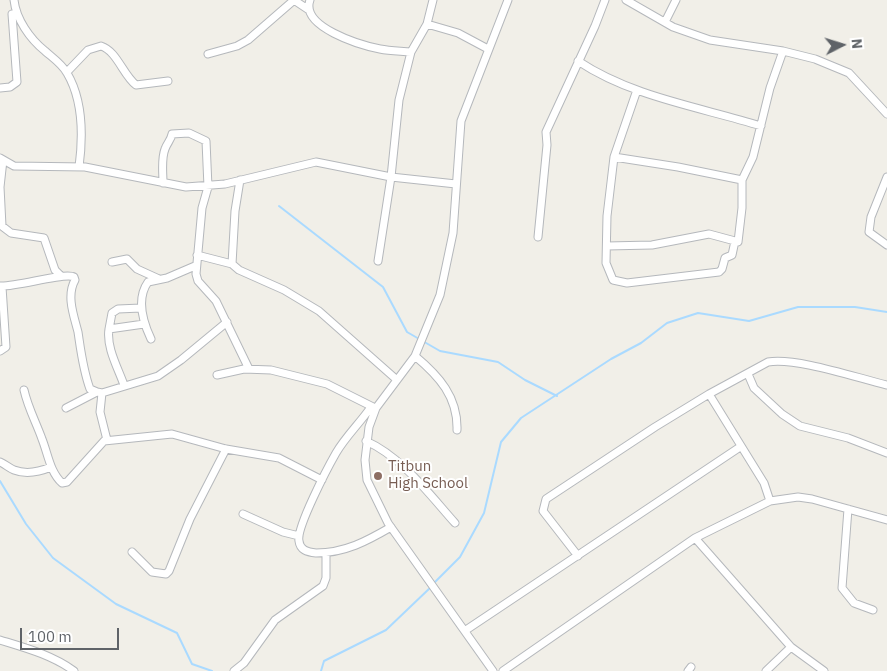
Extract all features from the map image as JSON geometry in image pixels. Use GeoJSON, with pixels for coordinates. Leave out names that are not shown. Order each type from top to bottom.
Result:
{"type":"FeatureCollection","features":[{"type":"Feature","properties":{"kind":"street"},"geometry":{"type":"LineString","coordinates":[[14,0],[15,11],[35,42],[66,72],[75,89],[78,102],[81,147],[79,167]]}},
{"type":"Feature","properties":{"kind":"street"},"geometry":{"type":"LineString","coordinates":[[208,54],[237,46],[248,40],[294,0],[309,10]]}},
{"type":"Feature","properties":{"kind":"street"},"geometry":{"type":"LineString","coordinates":[[310,0],[309,10],[311,17],[330,32],[381,50],[411,52]]}},
{"type":"Feature","properties":{"kind":"street"},"geometry":{"type":"LineString","coordinates":[[378,261],[391,177],[399,100],[411,52],[427,24],[433,0]]}},
{"type":"Feature","properties":{"kind":"street"},"geometry":{"type":"LineString","coordinates":[[391,527],[351,548],[326,553],[306,551],[301,548],[298,536],[322,480],[337,452],[373,407],[398,380],[414,356],[430,324],[449,259],[461,121],[508,0]]}},
{"type":"Feature","properties":{"kind":"street"},"geometry":{"type":"LineString","coordinates":[[538,236],[548,145],[546,132],[605,0]]}},
{"type":"Feature","properties":{"kind":"street"},"geometry":{"type":"LineString","coordinates":[[626,0],[665,22],[710,40],[783,51],[815,59],[849,72],[887,114]]}},
{"type":"Feature","properties":{"kind":"street"},"geometry":{"type":"LineString","coordinates":[[665,22],[676,0]]}},
{"type":"Feature","properties":{"kind":"street"},"geometry":{"type":"LineString","coordinates":[[0,88],[17,82],[12,14]]}},
{"type":"Feature","properties":{"kind":"street"},"geometry":{"type":"LineString","coordinates":[[427,24],[458,34],[488,49]]}},
{"type":"Feature","properties":{"kind":"street"},"geometry":{"type":"LineString","coordinates":[[66,72],[88,50],[101,46],[108,49],[127,77],[136,85],[168,81]]}},
{"type":"Feature","properties":{"kind":"street"},"geometry":{"type":"LineString","coordinates":[[607,246],[652,245],[709,234],[738,242],[742,208],[742,180],[753,157],[772,80],[783,51]]}},
{"type":"Feature","properties":{"kind":"street"},"geometry":{"type":"LineString","coordinates":[[578,61],[598,74],[637,90],[761,126]]}},
{"type":"Feature","properties":{"kind":"street"},"geometry":{"type":"LineString","coordinates":[[637,90],[614,158],[606,216],[606,263],[608,272],[614,280],[627,283],[719,272],[722,269],[725,258],[732,255],[735,241]]}},
{"type":"Feature","properties":{"kind":"street"},"geometry":{"type":"LineString","coordinates":[[164,183],[162,164],[165,148],[172,134],[189,133],[206,141],[208,187],[202,208],[195,266],[198,280],[216,301],[249,369]]}},
{"type":"Feature","properties":{"kind":"street"},"geometry":{"type":"LineString","coordinates":[[614,158],[678,167],[742,180]]}},
{"type":"Feature","properties":{"kind":"street"},"geometry":{"type":"LineString","coordinates":[[62,276],[55,270],[44,238],[11,233],[2,226],[0,187],[2,159],[14,166],[79,167],[186,187],[208,187],[316,162],[391,177],[456,184]]}},
{"type":"Feature","properties":{"kind":"street"},"geometry":{"type":"LineString","coordinates":[[887,178],[871,217],[869,232],[887,245]]}},
{"type":"Feature","properties":{"kind":"street"},"geometry":{"type":"LineString","coordinates":[[232,264],[235,211],[240,180]]}},
{"type":"Feature","properties":{"kind":"street"},"geometry":{"type":"LineString","coordinates":[[197,255],[232,264],[239,270],[284,290],[320,311],[398,380]]}},
{"type":"Feature","properties":{"kind":"street"},"geometry":{"type":"LineString","coordinates":[[112,262],[127,259],[138,269],[159,279]]}},
{"type":"Feature","properties":{"kind":"street"},"geometry":{"type":"LineString","coordinates":[[151,339],[144,324],[141,308],[145,286],[148,282],[195,266]]}},
{"type":"Feature","properties":{"kind":"street"},"geometry":{"type":"LineString","coordinates":[[0,351],[6,347],[1,286],[29,284],[71,275],[75,280],[72,289],[72,313],[78,332],[83,369],[90,389],[99,393]]}},
{"type":"Feature","properties":{"kind":"street"},"geometry":{"type":"LineString","coordinates":[[124,385],[108,336],[112,313],[118,309],[141,308]]}},
{"type":"Feature","properties":{"kind":"street"},"geometry":{"type":"LineString","coordinates":[[66,408],[99,393],[158,376],[227,322]]}},
{"type":"Feature","properties":{"kind":"street"},"geometry":{"type":"LineString","coordinates":[[109,329],[144,324]]}},
{"type":"Feature","properties":{"kind":"street"},"geometry":{"type":"LineString","coordinates":[[414,356],[436,373],[441,381],[457,415],[457,430]]}},
{"type":"Feature","properties":{"kind":"street"},"geometry":{"type":"LineString","coordinates":[[578,556],[543,511],[546,499],[708,394],[776,361],[809,366],[887,386]]}},
{"type":"Feature","properties":{"kind":"street"},"geometry":{"type":"LineString","coordinates":[[216,375],[249,369],[271,370],[327,384],[373,407]]}},
{"type":"Feature","properties":{"kind":"street"},"geometry":{"type":"LineString","coordinates":[[748,374],[754,388],[782,414],[800,426],[848,438],[887,453]]}},
{"type":"Feature","properties":{"kind":"street"},"geometry":{"type":"LineString","coordinates":[[24,390],[29,411],[42,438],[51,467],[60,482],[65,482],[98,444],[106,440],[172,434],[226,449],[279,458],[322,480]]}},
{"type":"Feature","properties":{"kind":"street"},"geometry":{"type":"LineString","coordinates":[[99,393],[100,412],[106,440]]}},
{"type":"Feature","properties":{"kind":"street"},"geometry":{"type":"LineString","coordinates":[[708,394],[764,483],[770,501]]}},
{"type":"Feature","properties":{"kind":"street"},"geometry":{"type":"LineString","coordinates":[[373,407],[366,441],[368,480],[374,497],[391,527],[466,630],[493,671]]}},
{"type":"Feature","properties":{"kind":"street"},"geometry":{"type":"LineString","coordinates":[[366,441],[378,446],[410,474],[455,523]]}},
{"type":"Feature","properties":{"kind":"street"},"geometry":{"type":"LineString","coordinates":[[466,630],[740,447]]}},
{"type":"Feature","properties":{"kind":"street"},"geometry":{"type":"LineString","coordinates":[[132,552],[152,572],[166,574],[170,571],[190,519],[226,449]]}},
{"type":"Feature","properties":{"kind":"street"},"geometry":{"type":"LineString","coordinates":[[0,462],[14,470],[24,472],[35,473],[51,467]]}},
{"type":"Feature","properties":{"kind":"street"},"geometry":{"type":"LineString","coordinates":[[503,671],[695,538],[770,501],[798,497],[887,520]]}},
{"type":"Feature","properties":{"kind":"street"},"geometry":{"type":"LineString","coordinates":[[848,509],[842,588],[854,603],[874,610]]}},
{"type":"Feature","properties":{"kind":"street"},"geometry":{"type":"LineString","coordinates":[[244,514],[283,532],[298,536]]}},
{"type":"Feature","properties":{"kind":"street"},"geometry":{"type":"LineString","coordinates":[[695,538],[791,647],[824,671]]}},
{"type":"Feature","properties":{"kind":"street"},"geometry":{"type":"LineString","coordinates":[[234,671],[244,663],[275,620],[323,586],[326,578],[326,553]]}},
{"type":"Feature","properties":{"kind":"street"},"geometry":{"type":"LineString","coordinates":[[0,640],[43,654],[62,662],[74,671]]}},
{"type":"Feature","properties":{"kind":"street"},"geometry":{"type":"LineString","coordinates":[[766,671],[791,647]]}},
{"type":"Feature","properties":{"kind":"waterway"},"geometry":{"type":"LineString","coordinates":[[279,206],[383,287],[407,332],[440,351],[498,362],[525,380],[557,396]]}},
{"type":"Feature","properties":{"kind":"waterway"},"geometry":{"type":"LineString","coordinates":[[434,583],[460,557],[484,513],[501,442],[521,418],[611,359],[641,343],[667,323],[698,313],[749,321],[798,307],[855,307],[887,312]]}},
{"type":"Feature","properties":{"kind":"waterway"},"geometry":{"type":"LineString","coordinates":[[0,481],[26,524],[53,558],[116,604],[177,633],[192,664],[212,671]]}},
{"type":"Feature","properties":{"kind":"waterway"},"geometry":{"type":"LineString","coordinates":[[321,671],[324,661],[386,630],[431,587]]}},
{"type":"Feature","properties":{"kind":"place","name":"Titbun High School"},"geometry":{"type":"Point","coordinates":[378,476]}}]}
